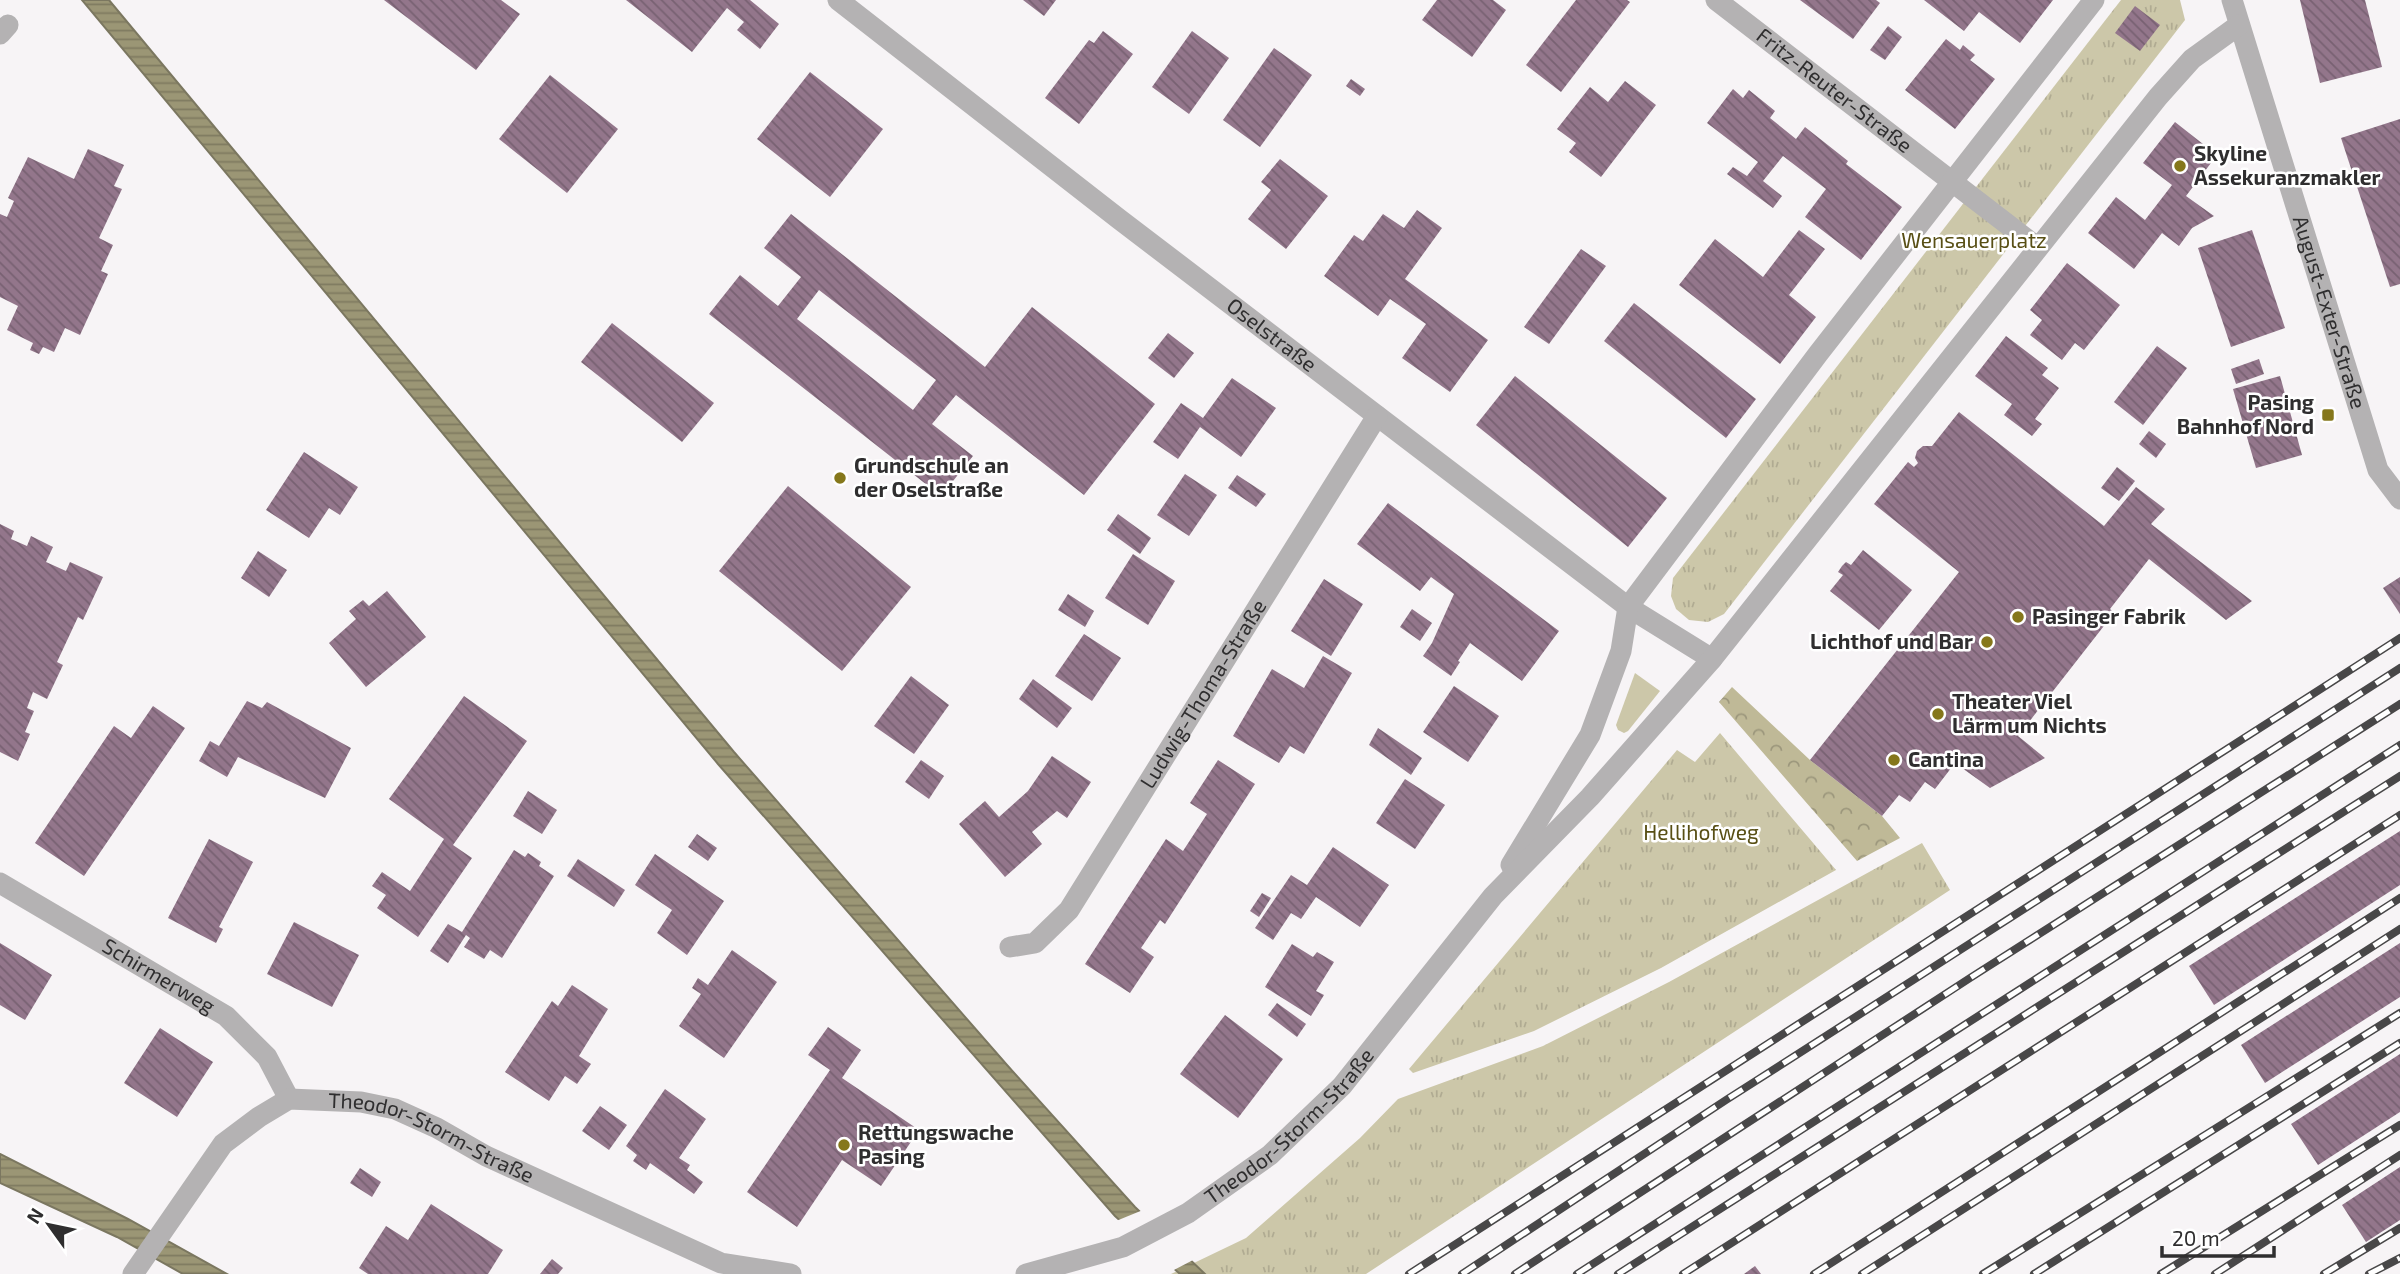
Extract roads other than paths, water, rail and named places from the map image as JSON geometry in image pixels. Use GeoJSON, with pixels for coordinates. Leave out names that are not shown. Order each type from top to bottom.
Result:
{"type":"FeatureCollection","features":[{"type":"Feature","properties":{"kind":"street","name":"Oselstraße"},"geometry":{"type":"LineString","coordinates":[[838,0],[1119,219],[1628,607],[1712,659]]}},
{"type":"Feature","properties":{"kind":"street","name":"Fritz-Reuter-Straße"},"geometry":{"type":"LineString","coordinates":[[1716,0],[1952,183]]}},
{"type":"Feature","properties":{"kind":"street"},"geometry":{"type":"LineString","coordinates":[[1628,607],[1818,354],[2094,0]]}},
{"type":"Feature","properties":{"kind":"street","name":"August-Exter-Straße"},"geometry":{"type":"LineString","coordinates":[[2232,0],[2378,470],[2400,499]]}},
{"type":"Feature","properties":{"kind":"street"},"geometry":{"type":"LineString","coordinates":[[1712,659],[2158,97],[2192,59],[2239,25]]}},
{"type":"Feature","properties":{"kind":"street"},"geometry":{"type":"LineString","coordinates":[[1952,183],[2037,247]]}},
{"type":"Feature","properties":{"kind":"street","name":"Ludwig-Thoma-Straße"},"geometry":{"type":"LineString","coordinates":[[1010,947],[1035,943],[1069,910],[1377,416]]}},
{"type":"Feature","properties":{"kind":"street","name":"Theodor-Storm-Straße"},"geometry":{"type":"LineString","coordinates":[[1493,896],[1590,735],[1621,651],[1628,607]]}},
{"type":"Feature","properties":{"kind":"street","name":"Theodor-Storm-Straße"},"geometry":{"type":"LineString","coordinates":[[1026,1274],[1124,1247],[1180,1218],[1270,1154],[1342,1086],[1493,896],[1590,797],[1712,659]]}},
{"type":"Feature","properties":{"kind":"street","name":"Schirmerweg"},"geometry":{"type":"LineString","coordinates":[[0,883],[226,1016],[267,1057],[289,1099]]}},
{"type":"Feature","properties":{"kind":"street"},"geometry":{"type":"LineString","coordinates":[[133,1274],[223,1144],[258,1117],[289,1099]]}},
{"type":"Feature","properties":{"kind":"street","name":"Theodor-Storm-Straße"},"geometry":{"type":"LineString","coordinates":[[289,1099],[361,1102],[395,1109],[437,1128],[486,1156],[721,1264],[791,1274]]}},
{"type":"Feature","properties":{"kind":"railway"},"geometry":{"type":"LineString","coordinates":[[1409,1274],[2400,638]]}},
{"type":"Feature","properties":{"kind":"railway"},"geometry":{"type":"LineString","coordinates":[[1462,1274],[1726,1100],[2400,668]]}},
{"type":"Feature","properties":{"kind":"railway"},"geometry":{"type":"LineString","coordinates":[[1515,1274],[1970,978],[2400,704]]}},
{"type":"Feature","properties":{"kind":"railway"},"geometry":{"type":"LineString","coordinates":[[1577,1274],[2400,745]]}},
{"type":"Feature","properties":{"kind":"railway"},"geometry":{"type":"LineString","coordinates":[[1618,1274],[2400,776]]}},
{"type":"Feature","properties":{"kind":"railway"},"geometry":{"type":"LineString","coordinates":[[1683,1274],[2400,815]]}},
{"type":"Feature","properties":{"kind":"railway"},"geometry":{"type":"LineString","coordinates":[[1814,1274],[2400,898]]}},
{"type":"Feature","properties":{"kind":"railway"},"geometry":{"type":"LineString","coordinates":[[1862,1274],[2400,929]]}},
{"type":"Feature","properties":{"kind":"railway"},"geometry":{"type":"LineString","coordinates":[[1983,1274],[2400,1013]]}},
{"type":"Feature","properties":{"kind":"railway"},"geometry":{"type":"LineString","coordinates":[[2034,1274],[2400,1043]]}},
{"type":"Feature","properties":{"kind":"railway"},"geometry":{"type":"LineString","coordinates":[[2161,1274],[2400,1125]]}},
{"type":"Feature","properties":{"kind":"railway"},"geometry":{"type":"LineString","coordinates":[[2215,1274],[2400,1155]]}},
{"type":"Feature","properties":{"kind":"railway"},"geometry":{"type":"LineString","coordinates":[[2324,1274],[2400,1228]]}},
{"type":"Feature","properties":{"kind":"railway"},"geometry":{"type":"LineString","coordinates":[[2369,1274],[2400,1258]]}},
{"type":"Feature","properties":{"kind":"place","name":"Skyline Assekuranzmakler"},"geometry":{"type":"Point","coordinates":[2180,166]}},
{"type":"Feature","properties":{"kind":"place","name":"Pasing Bahnhof Nord"},"geometry":{"type":"Point","coordinates":[2328,415]}},
{"type":"Feature","properties":{"kind":"place","name":"Grundschule an der Oselstraße"},"geometry":{"type":"Point","coordinates":[840,478]}},
{"type":"Feature","properties":{"kind":"place","name":"Pasinger Fabrik"},"geometry":{"type":"Point","coordinates":[2018,617]}},
{"type":"Feature","properties":{"kind":"place","name":"Lichthof und Bar"},"geometry":{"type":"Point","coordinates":[1987,642]}},
{"type":"Feature","properties":{"kind":"place","name":"Theater Viel Lärm um Nichts"},"geometry":{"type":"Point","coordinates":[1938,714]}},
{"type":"Feature","properties":{"kind":"place","name":"Cantina"},"geometry":{"type":"Point","coordinates":[1894,760]}},
{"type":"Feature","properties":{"kind":"place","name":"Rettungswache Pasing"},"geometry":{"type":"Point","coordinates":[844,1145]}},
{"type":"Feature","properties":{"kind":"park label","name":"Wensauerplatz"},"geometry":{"type":"Point","coordinates":[1974,241]}},
{"type":"Feature","properties":{"kind":"park label","name":"Hellihofweg"},"geometry":{"type":"Point","coordinates":[1701,833]}}]}
